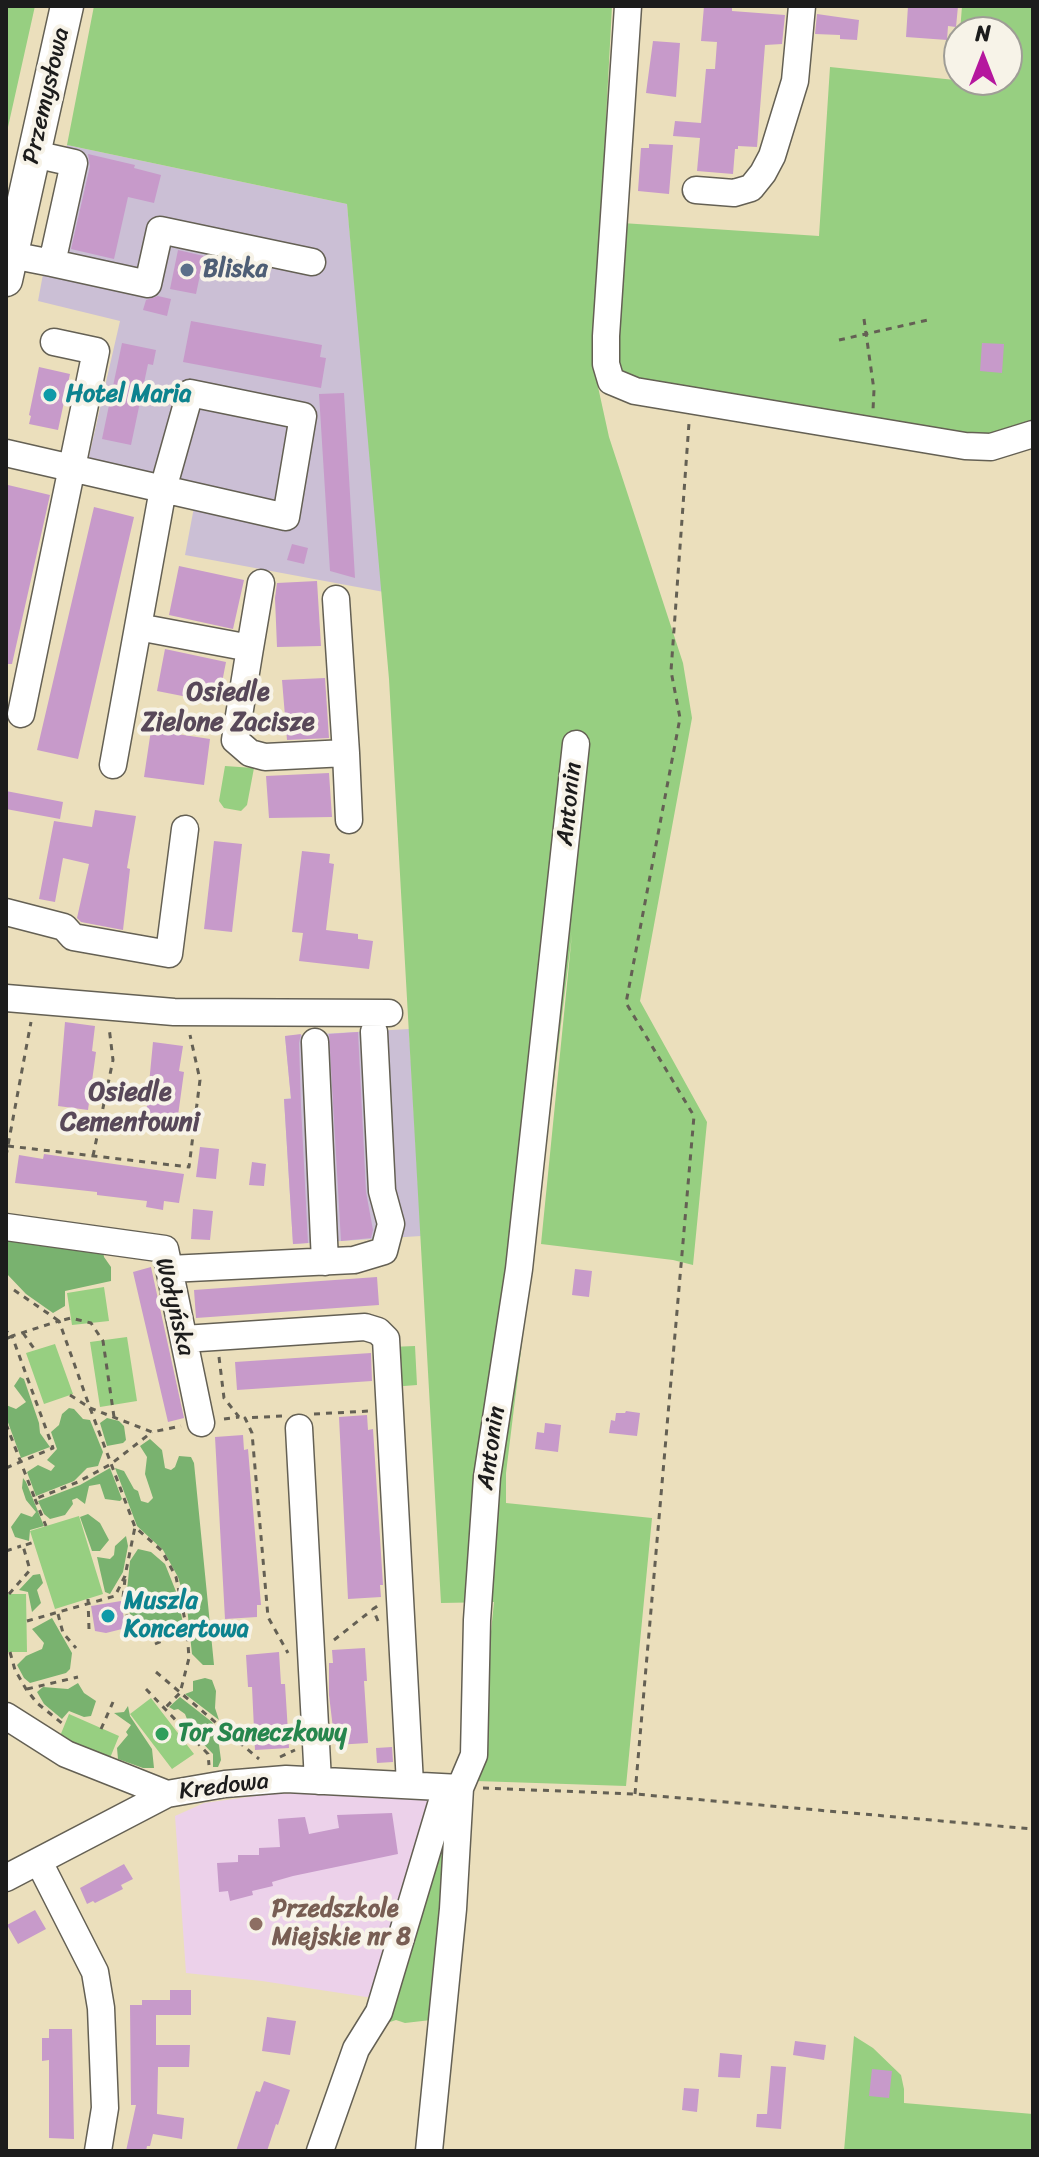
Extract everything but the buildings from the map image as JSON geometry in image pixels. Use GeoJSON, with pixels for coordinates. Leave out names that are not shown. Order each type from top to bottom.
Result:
{"type":"FeatureCollection","features":[{"type":"Feature","properties":{"kind":"main road","name":"Przemysłowa"},"geometry":{"type":"LineString","coordinates":[[9,268],[67,6]]}},
{"type":"Feature","properties":{"kind":"street"},"geometry":{"type":"LineString","coordinates":[[628,6],[606,364],[611,381],[624,388],[965,446],[991,447],[1033,434]]}},
{"type":"Feature","properties":{"kind":"street"},"geometry":{"type":"LineString","coordinates":[[696,190],[734,193],[751,188],[763,173],[772,156],[795,81],[802,6]]}},
{"type":"Feature","properties":{"kind":"street"},"geometry":{"type":"LineString","coordinates":[[34,154],[74,163],[52,263]]}},
{"type":"Feature","properties":{"kind":"street"},"geometry":{"type":"LineString","coordinates":[[9,268],[52,263],[148,284],[160,230],[312,262]]}},
{"type":"Feature","properties":{"kind":"street"},"geometry":{"type":"LineString","coordinates":[[21,714],[96,351],[54,342]]}},
{"type":"Feature","properties":{"kind":"street"},"geometry":{"type":"LineString","coordinates":[[6,453],[163,489],[286,517],[303,416],[190,393],[163,489],[113,765]]}},
{"type":"Feature","properties":{"kind":"street"},"geometry":{"type":"LineString","coordinates":[[261,583],[235,740],[241,748],[265,757],[346,753]]}},
{"type":"Feature","properties":{"kind":"street"},"geometry":{"type":"LineString","coordinates":[[336,599],[349,820]]}},
{"type":"Feature","properties":{"kind":"street"},"geometry":{"type":"LineString","coordinates":[[138,627],[250,648]]}},
{"type":"Feature","properties":{"kind":"street","name":"Antonin"},"geometry":{"type":"LineString","coordinates":[[429,2151],[453,1909],[453,1788],[474,1755],[477,1620],[487,1477],[519,1269],[576,744]]}},
{"type":"Feature","properties":{"kind":"street"},"geometry":{"type":"LineString","coordinates":[[6,912],[64,927],[73,937],[169,954],[185,829]]}},
{"type":"Feature","properties":{"kind":"street"},"geometry":{"type":"LineString","coordinates":[[6,998],[174,1012],[382,1022],[382,1191],[391,1224],[384,1251],[354,1260],[169,1269]]}},
{"type":"Feature","properties":{"kind":"street"},"geometry":{"type":"LineString","coordinates":[[315,1042],[325,1262]]}},
{"type":"Feature","properties":{"kind":"street","name":"Wołyńska"},"geometry":{"type":"LineString","coordinates":[[6,1227],[165,1249],[201,1423]]}},
{"type":"Feature","properties":{"kind":"street"},"geometry":{"type":"LineString","coordinates":[[184,1339],[365,1327],[378,1331],[386,1339],[410,1784]]}},
{"type":"Feature","properties":{"kind":"street"},"geometry":{"type":"LineString","coordinates":[[299,1428],[318,1781]]}},
{"type":"Feature","properties":{"kind":"street","name":"Kredowa"},"geometry":{"type":"LineString","coordinates":[[6,1716],[66,1754],[167,1794],[225,1784],[286,1779],[453,1788]]}},
{"type":"Feature","properties":{"kind":"street"},"geometry":{"type":"LineString","coordinates":[[320,2151],[356,2049],[379,2012],[453,1788]]}},
{"type":"Feature","properties":{"kind":"street"},"geometry":{"type":"LineString","coordinates":[[6,1878],[167,1794]]}},
{"type":"Feature","properties":{"kind":"street"},"geometry":{"type":"LineString","coordinates":[[39,1862],[95,1972],[101,2008],[105,2108],[98,2151]]}},
{"type":"Feature","properties":{"kind":"path"},"geometry":{"type":"LineString","coordinates":[[864,319],[874,390]]}},
{"type":"Feature","properties":{"kind":"path"},"geometry":{"type":"LineString","coordinates":[[839,340],[928,320]]}},
{"type":"Feature","properties":{"kind":"path"},"geometry":{"type":"LineString","coordinates":[[635,1794],[694,1116],[626,1003],[680,718],[671,671],[691,400]]}},
{"type":"Feature","properties":{"kind":"path"},"geometry":{"type":"LineString","coordinates":[[6,1156],[32,1014]]}},
{"type":"Feature","properties":{"kind":"path"},"geometry":{"type":"LineString","coordinates":[[93,1156],[113,1060],[108,1019]]}},
{"type":"Feature","properties":{"kind":"path"},"geometry":{"type":"LineString","coordinates":[[8,1146],[189,1167],[200,1080],[188,1025]]}},
{"type":"Feature","properties":{"kind":"path"},"geometry":{"type":"LineString","coordinates":[[14,1290],[59,1321],[135,1527],[162,1551],[176,1577],[187,1630],[189,1658],[180,1693],[165,1708]]}},
{"type":"Feature","properties":{"kind":"path"},"geometry":{"type":"LineString","coordinates":[[6,1339],[71,1318],[91,1323],[103,1341],[114,1417]]}},
{"type":"Feature","properties":{"kind":"path"},"geometry":{"type":"LineString","coordinates":[[6,1331],[12,1336],[53,1448],[6,1468]]}},
{"type":"Feature","properties":{"kind":"path"},"geometry":{"type":"LineString","coordinates":[[23,1333],[35,1350]]}},
{"type":"Feature","properties":{"kind":"path"},"geometry":{"type":"LineString","coordinates":[[216,1337],[224,1398],[239,1417],[245,1418]]}},
{"type":"Feature","properties":{"kind":"path"},"geometry":{"type":"LineString","coordinates":[[70,1395],[90,1408],[152,1432]]}},
{"type":"Feature","properties":{"kind":"path"},"geometry":{"type":"LineString","coordinates":[[35,1499],[78,1482],[111,1464],[152,1432],[201,1423]]}},
{"type":"Feature","properties":{"kind":"path"},"geometry":{"type":"LineString","coordinates":[[6,1424],[46,1526]]}},
{"type":"Feature","properties":{"kind":"path"},"geometry":{"type":"LineString","coordinates":[[128,1620],[123,1598],[135,1527]]}},
{"type":"Feature","properties":{"kind":"path"},"geometry":{"type":"LineString","coordinates":[[6,1551],[34,1542]]}},
{"type":"Feature","properties":{"kind":"path"},"geometry":{"type":"LineString","coordinates":[[9,1594],[30,1570],[23,1546]]}},
{"type":"Feature","properties":{"kind":"path"},"geometry":{"type":"LineString","coordinates":[[115,1596],[125,1576]]}},
{"type":"Feature","properties":{"kind":"path"},"geometry":{"type":"LineString","coordinates":[[27,1621],[58,1614],[89,1601],[115,1596],[123,1598]]}},
{"type":"Feature","properties":{"kind":"path"},"geometry":{"type":"LineString","coordinates":[[89,1601],[89,1629]]}},
{"type":"Feature","properties":{"kind":"path"},"geometry":{"type":"LineString","coordinates":[[330,1643],[373,1609]]}},
{"type":"Feature","properties":{"kind":"path"},"geometry":{"type":"LineString","coordinates":[[58,1614],[63,1633],[76,1648]]}},
{"type":"Feature","properties":{"kind":"path"},"geometry":{"type":"LineString","coordinates":[[155,1644],[187,1630]]}},
{"type":"Feature","properties":{"kind":"path"},"geometry":{"type":"LineString","coordinates":[[10,1652],[15,1670],[26,1689],[37,1703],[64,1725]]}},
{"type":"Feature","properties":{"kind":"path"},"geometry":{"type":"LineString","coordinates":[[156,1672],[265,1764]]}},
{"type":"Feature","properties":{"kind":"path"},"geometry":{"type":"LineString","coordinates":[[26,1689],[78,1677]]}},
{"type":"Feature","properties":{"kind":"path"},"geometry":{"type":"LineString","coordinates":[[146,1689],[208,1754],[210,1776]]}},
{"type":"Feature","properties":{"kind":"path"},"geometry":{"type":"LineString","coordinates":[[101,1729],[113,1702]]}},
{"type":"Feature","properties":{"kind":"path"},"geometry":{"type":"LineString","coordinates":[[453,1788],[635,1794],[1033,1829]]}},
{"type":"Feature","properties":{"kind":"shaded area"},"geometry":{"type":"Polygon","coordinates":[[[67,145],[347,204],[384,592],[185,555],[195,502],[84,478],[120,321],[38,301],[67,145]]]}},
{"type":"Feature","properties":{"kind":"shaded area"},"geometry":{"type":"Polygon","coordinates":[[[409,1029],[421,1236],[293,1244],[284,1099],[291,1098],[285,1036],[409,1029]]]}},
{"type":"Feature","properties":{"kind":"shaded area","name":"Przedszkole Miejskie nr 8"},"geometry":{"type":"Polygon","coordinates":[[[300,1793],[434,1798],[373,1998],[186,1973],[175,1816],[204,1803],[300,1793]]]}},
{"type":"Feature","properties":{"kind":"green space"},"geometry":{"type":"Polygon","coordinates":[[[6,6],[35,6],[6,136],[6,6]]]}},
{"type":"Feature","properties":{"kind":"green space"},"geometry":{"type":"Polygon","coordinates":[[[94,6],[612,6],[593,364],[609,437],[683,663],[692,718],[640,1001],[707,1122],[693,1265],[541,1244],[572,934],[506,1473],[506,1503],[652,1518],[626,1786],[476,1781],[494,1602],[441,1603],[389,679],[347,204],[67,145],[94,6]]]}},
{"type":"Feature","properties":{"kind":"green space"},"geometry":{"type":"Polygon","coordinates":[[[962,6],[1033,6],[1033,429],[995,440],[617,378],[622,223],[819,236],[830,67],[943,79],[943,96],[1023,96],[1023,16],[961,16],[962,6]]]}},
{"type":"Feature","properties":{"kind":"green space"},"geometry":{"type":"Polygon","coordinates":[[[225,766],[254,768],[247,805],[241,811],[224,808],[219,801],[225,766]]]}},
{"type":"Feature","properties":{"kind":"green space"},"geometry":{"type":"Polygon","coordinates":[[[6,1236],[103,1249],[111,1267],[111,1281],[65,1291],[65,1306],[53,1313],[26,1294],[6,1273],[6,1236]]]}},
{"type":"Feature","properties":{"kind":"green space"},"geometry":{"type":"Polygon","coordinates":[[[104,1287],[109,1321],[72,1325],[67,1293],[104,1287]]]}},
{"type":"Feature","properties":{"kind":"green space"},"geometry":{"type":"Polygon","coordinates":[[[127,1337],[137,1401],[100,1407],[90,1342],[127,1337]]]}},
{"type":"Feature","properties":{"kind":"green space"},"geometry":{"type":"Polygon","coordinates":[[[55,1344],[73,1394],[44,1404],[26,1353],[55,1344]]]}},
{"type":"Feature","properties":{"kind":"green space"},"geometry":{"type":"Polygon","coordinates":[[[415,1346],[417,1385],[391,1387],[390,1347],[415,1346]]]}},
{"type":"Feature","properties":{"kind":"green space"},"geometry":{"type":"Polygon","coordinates":[[[20,1377],[24,1379],[40,1433],[50,1447],[21,1458],[6,1417],[6,1405],[16,1409],[26,1402],[14,1386],[20,1377]]]}},
{"type":"Feature","properties":{"kind":"green space"},"geometry":{"type":"Polygon","coordinates":[[[69,1408],[83,1419],[90,1420],[103,1452],[98,1466],[87,1468],[74,1481],[36,1496],[27,1472],[38,1465],[51,1471],[55,1466],[47,1460],[57,1449],[51,1432],[69,1408]]]}},
{"type":"Feature","properties":{"kind":"green space"},"geometry":{"type":"Polygon","coordinates":[[[107,1418],[124,1426],[126,1440],[123,1443],[107,1446],[100,1423],[107,1418]]]}},
{"type":"Feature","properties":{"kind":"green space"},"geometry":{"type":"Polygon","coordinates":[[[150,1439],[162,1450],[165,1468],[171,1470],[175,1467],[179,1456],[191,1457],[194,1463],[214,1665],[203,1665],[192,1654],[187,1607],[178,1577],[163,1550],[137,1526],[115,1468],[124,1471],[141,1501],[148,1503],[153,1498],[145,1474],[147,1457],[140,1446],[150,1439]]]}},
{"type":"Feature","properties":{"kind":"green space"},"geometry":{"type":"Polygon","coordinates":[[[110,1468],[122,1499],[120,1501],[105,1499],[100,1484],[89,1486],[85,1504],[77,1498],[72,1500],[73,1504],[65,1515],[50,1519],[44,1514],[38,1501],[80,1485],[110,1468]]]}},
{"type":"Feature","properties":{"kind":"green space"},"geometry":{"type":"Polygon","coordinates":[[[23,1478],[44,1526],[30,1530],[29,1541],[15,1537],[11,1527],[21,1513],[32,1517],[36,1512],[26,1500],[23,1478]]]}},
{"type":"Feature","properties":{"kind":"green space"},"geometry":{"type":"Polygon","coordinates":[[[88,1514],[100,1523],[109,1540],[100,1551],[92,1551],[80,1517],[88,1514]]]}},
{"type":"Feature","properties":{"kind":"green space"},"geometry":{"type":"Polygon","coordinates":[[[79,1516],[103,1594],[55,1609],[30,1531],[79,1516]]]}},
{"type":"Feature","properties":{"kind":"green space"},"geometry":{"type":"Polygon","coordinates":[[[126,1536],[128,1546],[123,1572],[110,1594],[105,1592],[97,1557],[110,1559],[115,1546],[126,1536]]]}},
{"type":"Feature","properties":{"kind":"green space"},"geometry":{"type":"Polygon","coordinates":[[[138,1549],[151,1552],[165,1564],[177,1594],[184,1628],[155,1640],[143,1622],[130,1614],[126,1600],[130,1561],[138,1549]]]}},
{"type":"Feature","properties":{"kind":"green space"},"geometry":{"type":"Polygon","coordinates":[[[40,1574],[43,1583],[37,1590],[41,1603],[32,1612],[28,1592],[19,1590],[33,1575],[40,1574]]]}},
{"type":"Feature","properties":{"kind":"green space"},"geometry":{"type":"Polygon","coordinates":[[[6,1594],[26,1594],[27,1652],[6,1652],[6,1594]]]}},
{"type":"Feature","properties":{"kind":"green space"},"geometry":{"type":"Polygon","coordinates":[[[52,1618],[72,1653],[70,1669],[66,1673],[30,1683],[17,1665],[26,1656],[42,1649],[44,1643],[32,1629],[52,1618]]]}},
{"type":"Feature","properties":{"kind":"green space"},"geometry":{"type":"Polygon","coordinates":[[[212,1680],[216,1691],[215,1708],[219,1720],[185,1694],[193,1691],[193,1681],[212,1680]]]}},
{"type":"Feature","properties":{"kind":"green space"},"geometry":{"type":"Polygon","coordinates":[[[78,1683],[84,1693],[96,1701],[91,1716],[84,1717],[69,1711],[62,1719],[44,1704],[37,1692],[43,1687],[68,1689],[78,1683]]]}},
{"type":"Feature","properties":{"kind":"green space"},"geometry":{"type":"Polygon","coordinates":[[[180,1697],[212,1722],[217,1730],[221,1760],[218,1767],[213,1767],[213,1754],[192,1732],[185,1714],[169,1707],[180,1697]]]}},
{"type":"Feature","properties":{"kind":"green space","name":"Tor Saneczkowy"},"geometry":{"type":"Polygon","coordinates":[[[151,1698],[194,1754],[172,1769],[130,1714],[151,1698]]]}},
{"type":"Feature","properties":{"kind":"green space"},"geometry":{"type":"Polygon","coordinates":[[[128,1706],[130,1716],[152,1749],[154,1768],[143,1768],[118,1759],[117,1748],[128,1735],[126,1732],[131,1725],[114,1713],[124,1712],[128,1706]]]}},
{"type":"Feature","properties":{"kind":"green space"},"geometry":{"type":"Polygon","coordinates":[[[69,1714],[119,1736],[110,1758],[60,1736],[69,1714]]]}},
{"type":"Feature","properties":{"kind":"green space"},"geometry":{"type":"Polygon","coordinates":[[[447,1824],[431,2020],[387,2023],[447,1824]]]}},
{"type":"Feature","properties":{"kind":"green space"},"geometry":{"type":"Polygon","coordinates":[[[854,2036],[873,2048],[901,2075],[904,2103],[1033,2114],[1033,2151],[844,2151],[854,2036]]]}},
{"type":"Feature","properties":{"kind":"place","name":"Bliska"},"geometry":{"type":"Point","coordinates":[187,270]}},
{"type":"Feature","properties":{"kind":"place","name":"Hotel Maria"},"geometry":{"type":"Point","coordinates":[50,395]}},
{"type":"Feature","properties":{"kind":"place","name":"Muszla Koncertowa"},"geometry":{"type":"Point","coordinates":[108,1616]}},
{"type":"Feature","properties":{"kind":"place","name":"Tor Saneczkowy"},"geometry":{"type":"Point","coordinates":[162,1734]}},
{"type":"Feature","properties":{"kind":"place","name":"Przedszkole Miejskie nr 8"},"geometry":{"type":"Point","coordinates":[256,1924]}},
{"type":"Feature","properties":{"kind":"district","name":"Osiedle Zielone Zacisze"},"geometry":{"type":"Point","coordinates":[228,708]}},
{"type":"Feature","properties":{"kind":"district","name":"Osiedle Cementowni"},"geometry":{"type":"Point","coordinates":[130,1108]}}]}
